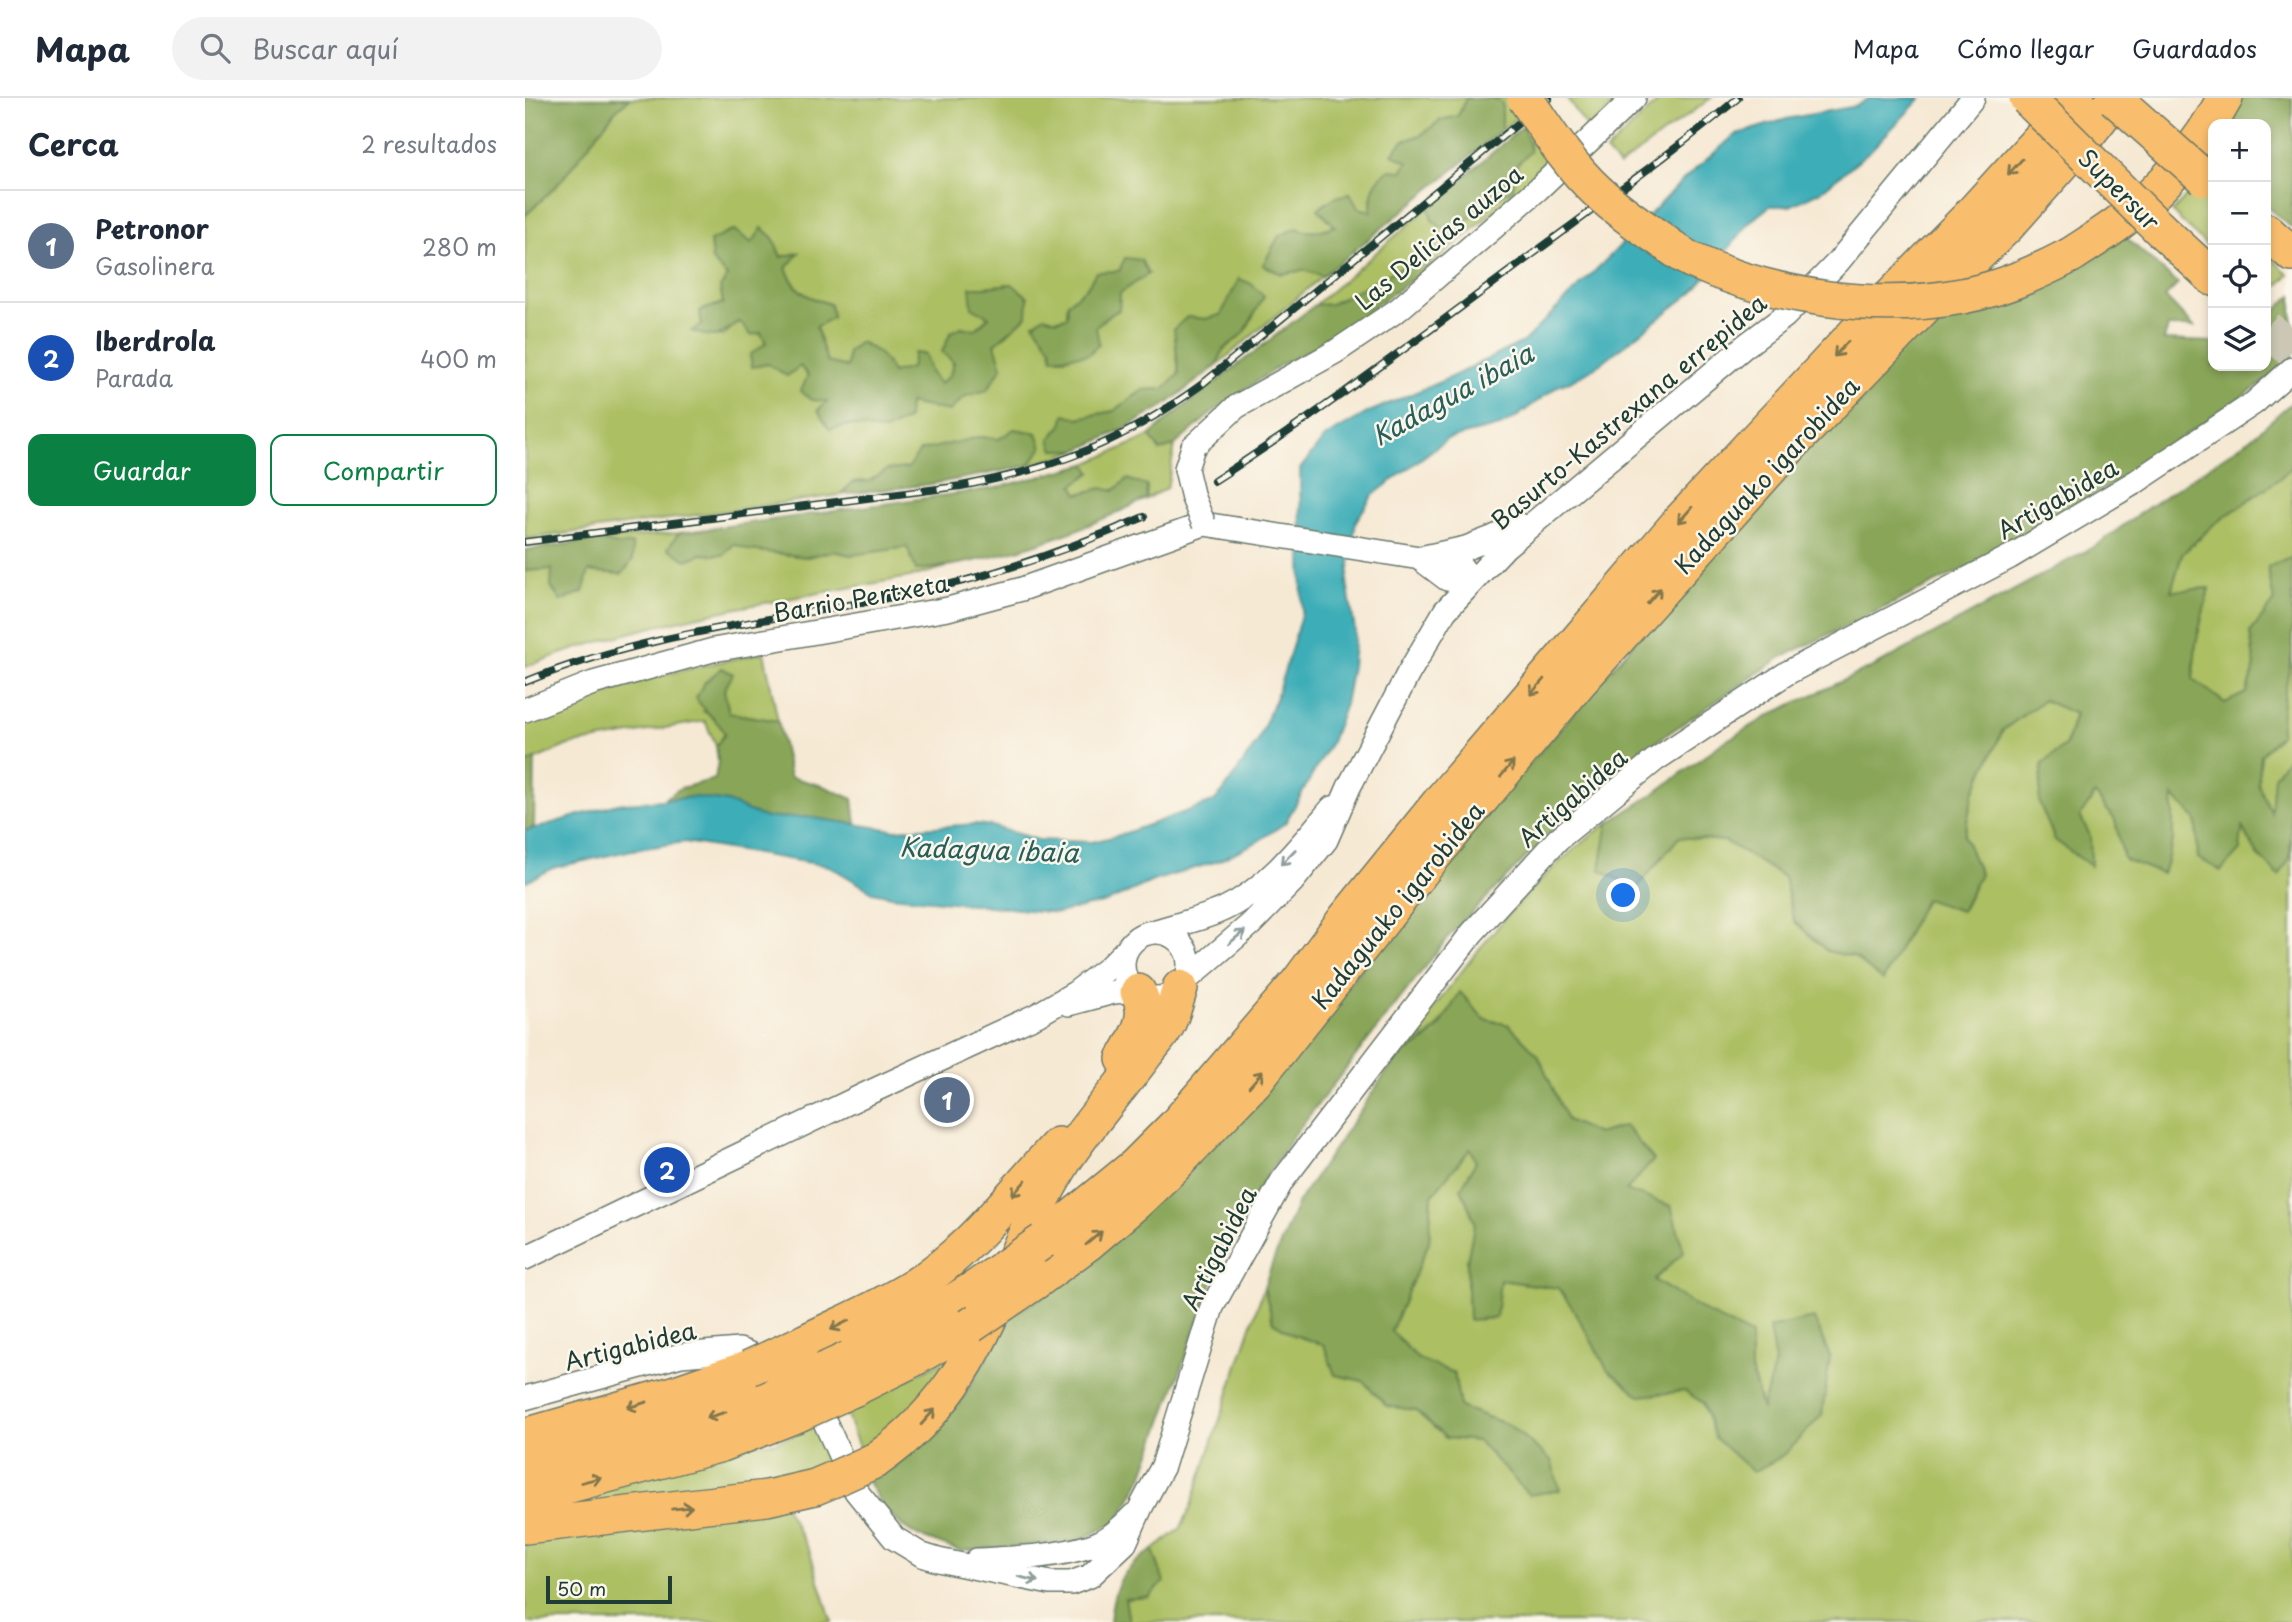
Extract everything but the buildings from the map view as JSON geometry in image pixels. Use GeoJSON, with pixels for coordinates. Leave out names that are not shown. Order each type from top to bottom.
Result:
{"type":"FeatureCollection","features":[{"type":"Feature","properties":{"kind":"highway"},"geometry":{"type":"LineString","coordinates":[[1525,98],[1557,145],[1587,180],[1626,216],[1689,258],[1752,283],[1820,298],[1921,301],[1963,296],[2032,275],[2110,211],[2152,172],[2183,135],[2207,98]]}},
{"type":"Feature","properties":{"kind":"highway"},"geometry":{"type":"LineString","coordinates":[[1551,98],[1593,157],[1639,201],[1718,249],[1760,265],[1809,278],[1885,284],[1975,273],[2067,247],[2125,218],[2168,179],[2195,147],[2225,98]]}},
{"type":"Feature","properties":{"kind":"highway","name":"Supersur"},"geometry":{"type":"LineString","coordinates":[[2027,98],[2208,273]]}},
{"type":"Feature","properties":{"kind":"highway","name":"Kadaguako igarobidea"},"geometry":{"type":"LineString","coordinates":[[851,1374],[1043,1241],[1135,1166],[1176,1125],[1298,984],[1346,918],[1492,739],[1681,520],[1866,322],[1967,219],[2077,98]]}},
{"type":"Feature","properties":{"kind":"highway"},"geometry":{"type":"LineString","coordinates":[[2115,98],[2208,182]]}},
{"type":"Feature","properties":{"kind":"highway","name":"Kadaguako igarobidea"},"geometry":{"type":"LineString","coordinates":[[525,1497],[722,1444],[789,1402],[851,1374],[911,1360],[969,1326],[1039,1279],[1088,1243],[1135,1203],[1174,1167],[1254,1082],[1435,854],[1588,671],[1790,446],[1926,305],[2008,225],[2079,145],[2115,98]]}},
{"type":"Feature","properties":{"kind":"highway"},"geometry":{"type":"LineString","coordinates":[[2271,235],[2292,254]]}},
{"type":"Feature","properties":{"kind":"highway"},"geometry":{"type":"LineString","coordinates":[[525,1526],[767,1498],[815,1487],[876,1460],[919,1426],[936,1408],[971,1358],[1047,1190],[1066,1158],[1167,1025],[1182,984]]}},
{"type":"Feature","properties":{"kind":"highway"},"geometry":{"type":"LineString","coordinates":[[525,1436],[637,1405],[749,1368],[913,1287],[950,1259],[997,1213],[1074,1128],[1114,1075],[1142,1025],[1144,1002],[1136,991]]}},
{"type":"Feature","properties":{"kind":"highway","name":"Kadaguako igarobidea"},"geometry":{"type":"LineString","coordinates":[[525,1467],[729,1410],[789,1402]]}},
{"type":"Feature","properties":{"kind":"street","name":"Las Delicias auzoa"},"geometry":{"type":"LineString","coordinates":[[1204,524],[1193,498],[1186,469],[1193,447],[1236,407],[1335,352],[1399,309],[1538,189],[1634,98]]}},
{"type":"Feature","properties":{"kind":"street","name":"Basurto-Kastrexana errepidea"},"geometry":{"type":"LineString","coordinates":[[1182,984],[1251,924],[1292,882],[1326,840],[1349,787],[1408,674],[1445,611],[1505,547],[1784,316],[1838,262],[1973,98]]}},
{"type":"Feature","properties":{"kind":"street","name":"Artigabidea"},"geometry":{"type":"LineString","coordinates":[[1140,1507],[1163,1466],[1212,1307],[1282,1181],[1472,933],[1558,839],[1655,760],[1787,673],[2010,556],[2137,481],[2254,403],[2292,369]]}},
{"type":"Feature","properties":{"kind":"street"},"geometry":{"type":"LineString","coordinates":[[1204,524],[1427,558],[1492,538],[1557,505]]}},
{"type":"Feature","properties":{"kind":"street","name":"Barrio Pertxeta"},"geometry":{"type":"LineString","coordinates":[[525,710],[593,683],[713,650],[947,609],[1022,589],[1204,524]]}},
{"type":"Feature","properties":{"kind":"street"},"geometry":{"type":"LineString","coordinates":[[1427,558],[1447,579],[1472,581]]}},
{"type":"Feature","properties":{"kind":"street"},"geometry":{"type":"LineString","coordinates":[[1427,558],[1435,589],[1436,610],[1431,635]]}},
{"type":"Feature","properties":{"kind":"street","name":"Basurto-Kastrexana errepidea"},"geometry":{"type":"LineString","coordinates":[[1156,931],[1224,909],[1260,886],[1289,857],[1349,787]]}},
{"type":"Feature","properties":{"kind":"street"},"geometry":{"type":"LineString","coordinates":[[525,1258],[1037,1015],[1075,993],[1108,968],[1136,938],[1156,931],[1176,938],[1183,945],[1189,963],[1182,984],[1162,997],[1152,998],[1136,991],[1125,975],[1125,951]]}},
{"type":"Feature","properties":{"kind":"street"},"geometry":{"type":"LineString","coordinates":[[1037,1015],[1078,1001],[1136,991]]}},
{"type":"Feature","properties":{"kind":"street","name":"Artigabidea"},"geometry":{"type":"LineString","coordinates":[[525,1398],[681,1354],[739,1349],[784,1367],[812,1393],[856,1491],[894,1538],[922,1555],[938,1560]]}},
{"type":"Feature","properties":{"kind":"street"},"geometry":{"type":"LineString","coordinates":[[938,1560],[1002,1559],[1087,1547],[1119,1531],[1140,1507]]}},
{"type":"Feature","properties":{"kind":"street"},"geometry":{"type":"LineString","coordinates":[[938,1560],[1034,1581],[1065,1583],[1090,1576],[1110,1560],[1132,1532],[1140,1507]]}},
{"type":"Feature","properties":{"kind":"street"},"geometry":{"type":"LineString","coordinates":[[1065,1583],[1087,1547]]}},
{"type":"Feature","properties":{"kind":"green space"},"geometry":{"type":"Polygon","coordinates":[[[525,98],[630,98],[616,110],[560,182],[525,216],[525,98]]]}},
{"type":"Feature","properties":{"kind":"green space"},"geometry":{"type":"Polygon","coordinates":[[[630,98],[1470,98],[1466,99],[1458,116],[1441,120],[1421,135],[1403,141],[1409,162],[1402,172],[1371,198],[1372,212],[1358,208],[1350,193],[1336,225],[1312,231],[1297,228],[1279,236],[1263,265],[1281,274],[1305,270],[1323,276],[1216,366],[1224,349],[1244,333],[1264,296],[1239,279],[1221,315],[1205,319],[1188,317],[1175,329],[1179,374],[1164,389],[1143,390],[1114,411],[1078,418],[1062,425],[1050,439],[1054,450],[1078,450],[1028,466],[1042,448],[1037,433],[1014,429],[999,439],[979,437],[908,468],[888,470],[869,481],[853,482],[840,495],[525,539],[525,216],[560,182],[616,110],[630,98]],[[762,229],[728,277],[723,303],[700,311],[702,325],[692,331],[723,336],[739,321],[759,333],[765,341],[768,364],[800,366],[827,401],[829,429],[850,425],[885,431],[909,403],[949,411],[965,396],[987,390],[995,344],[1008,333],[1012,284],[985,287],[989,316],[975,330],[961,327],[950,375],[940,384],[922,370],[883,373],[835,365],[827,362],[816,326],[830,304],[808,296],[798,288],[786,268],[798,253],[781,257],[773,238],[762,229]],[[1096,272],[1088,286],[1068,303],[1067,317],[1034,323],[1051,348],[1053,358],[1066,358],[1076,354],[1096,327],[1119,310],[1119,293],[1148,274],[1096,272]]]}},
{"type":"Feature","properties":{"kind":"green space"},"geometry":{"type":"Polygon","coordinates":[[[1491,98],[1511,98],[1519,116],[1502,130],[1502,103],[1491,98]]]}},
{"type":"Feature","properties":{"kind":"green space"},"geometry":{"type":"Polygon","coordinates":[[[1491,98],[1502,103],[1502,130],[1323,276],[1304,270],[1281,274],[1263,265],[1279,236],[1297,228],[1311,231],[1335,226],[1318,209],[1334,198],[1350,193],[1358,208],[1371,211],[1372,193],[1379,180],[1388,170],[1402,171],[1408,162],[1392,154],[1403,141],[1421,135],[1441,120],[1458,116],[1466,99],[1491,98]]]}},
{"type":"Feature","properties":{"kind":"green space"},"geometry":{"type":"Polygon","coordinates":[[[1567,98],[1620,98],[1589,130],[1567,98]]]}},
{"type":"Feature","properties":{"kind":"green space"},"geometry":{"type":"Polygon","coordinates":[[[1662,98],[1711,98],[1619,166],[1606,151],[1662,98]]]}},
{"type":"Feature","properties":{"kind":"green space"},"geometry":{"type":"Polygon","coordinates":[[[2235,98],[2292,98],[2292,228],[2271,210],[2271,119],[2223,119],[2235,98]]]}},
{"type":"Feature","properties":{"kind":"green space"},"geometry":{"type":"Polygon","coordinates":[[[1527,124],[1551,162],[1427,269],[1434,251],[1331,305],[1315,305],[1429,207],[1432,220],[1442,228],[1483,213],[1500,196],[1513,189],[1517,164],[1529,142],[1522,127],[1527,124]]]}},
{"type":"Feature","properties":{"kind":"green space"},"geometry":{"type":"Polygon","coordinates":[[[1522,127],[1530,152],[1517,164],[1513,189],[1500,196],[1483,213],[1442,228],[1432,220],[1429,207],[1522,127]]]}},
{"type":"Feature","properties":{"kind":"green space"},"geometry":{"type":"Polygon","coordinates":[[[2193,189],[2208,202],[2208,247],[2172,212],[2193,189]]]}},
{"type":"Feature","properties":{"kind":"green space"},"geometry":{"type":"Polygon","coordinates":[[[762,228],[773,238],[781,257],[799,253],[786,268],[793,283],[808,296],[830,304],[833,317],[816,327],[827,362],[847,367],[848,352],[860,342],[879,354],[892,373],[911,368],[914,353],[925,354],[930,372],[940,384],[950,375],[954,363],[942,352],[951,332],[961,327],[975,330],[989,317],[972,307],[970,287],[1012,284],[1028,297],[1027,316],[995,344],[1002,367],[987,390],[966,396],[949,411],[909,403],[908,419],[885,431],[850,425],[829,429],[818,410],[827,401],[811,400],[801,391],[808,375],[800,366],[787,376],[768,364],[752,367],[750,355],[766,343],[761,333],[751,335],[739,321],[726,331],[713,336],[691,331],[702,325],[700,311],[723,303],[720,287],[728,277],[712,261],[710,241],[734,230],[752,243],[762,228]]]}},
{"type":"Feature","properties":{"kind":"green space"},"geometry":{"type":"Polygon","coordinates":[[[2122,234],[2178,284],[2165,297],[2194,327],[2168,327],[2164,340],[2208,342],[2208,371],[2271,371],[2271,315],[2292,295],[2292,363],[2117,481],[1983,560],[1782,657],[1635,756],[1562,821],[1450,935],[1290,1140],[1230,1234],[1142,1477],[1118,1522],[1076,1541],[960,1551],[918,1536],[902,1526],[883,1507],[868,1482],[965,1395],[1012,1315],[1072,1279],[1251,1110],[1439,869],[1732,529],[1916,329],[2039,285],[2122,234]]]}},
{"type":"Feature","properties":{"kind":"green space"},"geometry":{"type":"Polygon","coordinates":[[[1435,250],[1427,269],[1336,337],[1282,364],[1213,412],[1175,445],[1160,451],[1150,436],[1168,419],[1315,305],[1331,304],[1435,250]]]}},
{"type":"Feature","properties":{"kind":"green space"},"geometry":{"type":"Polygon","coordinates":[[[1125,258],[1141,260],[1148,274],[1120,293],[1119,310],[1096,327],[1099,344],[1089,354],[1053,358],[1051,348],[1034,324],[1044,316],[1057,320],[1067,317],[1068,303],[1088,286],[1096,272],[1119,271],[1125,258]]]}},
{"type":"Feature","properties":{"kind":"green space"},"geometry":{"type":"Polygon","coordinates":[[[2271,258],[2289,274],[2271,294],[2271,258]]]}},
{"type":"Feature","properties":{"kind":"green space"},"geometry":{"type":"Polygon","coordinates":[[[1239,279],[1250,283],[1264,296],[1244,333],[1224,349],[1216,366],[1164,406],[1120,431],[1078,450],[1054,450],[1050,439],[1062,425],[1065,414],[1078,418],[1114,411],[1143,390],[1164,389],[1179,374],[1174,329],[1187,317],[1205,319],[1221,315],[1239,279]]]}},
{"type":"Feature","properties":{"kind":"green space"},"geometry":{"type":"Polygon","coordinates":[[[2292,402],[2292,467],[2213,525],[2182,554],[2171,591],[2209,588],[2196,643],[2193,679],[2225,703],[2246,693],[2255,666],[2250,633],[2274,602],[2268,567],[2292,558],[2292,653],[2280,735],[2261,755],[2258,784],[2271,812],[2274,776],[2289,756],[2292,757],[2290,858],[2279,876],[2258,855],[2242,827],[2240,850],[2221,871],[2198,858],[2196,819],[2173,796],[2173,840],[2163,874],[2124,859],[2115,820],[2095,794],[2080,816],[2090,836],[2091,866],[2055,840],[2039,802],[2042,764],[2066,745],[2075,714],[2044,700],[2003,730],[1973,793],[1964,836],[1980,874],[1961,911],[1925,899],[1883,980],[1854,957],[1827,951],[1794,921],[1784,877],[1725,841],[1679,837],[1636,889],[1600,869],[1608,823],[1655,793],[1722,743],[1776,712],[1877,665],[2097,545],[2250,439],[2292,402]]]}},
{"type":"Feature","properties":{"kind":"green space"},"geometry":{"type":"Polygon","coordinates":[[[1014,429],[1037,433],[1042,448],[1028,466],[932,484],[840,495],[853,482],[869,481],[887,470],[908,468],[920,451],[979,437],[999,439],[1014,429]]]}},
{"type":"Feature","properties":{"kind":"green space"},"geometry":{"type":"Polygon","coordinates":[[[1150,436],[1160,451],[1175,445],[1167,488],[1146,499],[1147,486],[1078,494],[1073,485],[1091,473],[1086,464],[1150,436]]]}},
{"type":"Feature","properties":{"kind":"green space"},"geometry":{"type":"Polygon","coordinates":[[[1086,464],[1091,472],[1073,485],[1078,494],[1102,488],[1114,491],[1127,479],[1147,486],[1146,499],[1063,535],[976,561],[916,570],[907,547],[851,555],[833,551],[807,557],[749,550],[734,544],[723,555],[701,554],[686,560],[668,548],[679,533],[996,488],[1086,464]]]}},
{"type":"Feature","properties":{"kind":"green space"},"geometry":{"type":"Polygon","coordinates":[[[2292,467],[2292,558],[2268,567],[2274,602],[2250,633],[2255,666],[2246,693],[2225,704],[2193,679],[2196,643],[2208,588],[2171,592],[2182,554],[2213,525],[2292,467]]]}},
{"type":"Feature","properties":{"kind":"green space"},"geometry":{"type":"Polygon","coordinates":[[[679,533],[669,548],[687,560],[701,554],[723,555],[734,544],[749,550],[807,557],[833,551],[851,555],[908,547],[916,570],[947,567],[915,576],[767,602],[669,623],[620,635],[525,667],[525,571],[553,569],[622,574],[618,545],[596,540],[679,533]]]}},
{"type":"Feature","properties":{"kind":"green space"},"geometry":{"type":"Polygon","coordinates":[[[596,540],[618,545],[632,544],[633,560],[622,574],[589,571],[583,592],[560,601],[551,586],[552,569],[525,571],[525,550],[596,540]]]}},
{"type":"Feature","properties":{"kind":"green space"},"geometry":{"type":"Polygon","coordinates":[[[764,652],[778,721],[729,713],[724,690],[703,711],[719,721],[725,734],[716,746],[705,721],[568,745],[525,764],[525,721],[653,677],[764,652]]]}},
{"type":"Feature","properties":{"kind":"green space"},"geometry":{"type":"Polygon","coordinates":[[[2292,653],[2292,757],[2289,756],[2271,814],[2258,784],[2261,755],[2280,735],[2292,653]]]}},
{"type":"Feature","properties":{"kind":"green space"},"geometry":{"type":"Polygon","coordinates":[[[722,668],[733,674],[724,690],[729,713],[778,721],[790,777],[823,786],[853,799],[856,824],[807,817],[766,818],[727,802],[696,797],[664,799],[681,788],[715,779],[718,761],[716,746],[725,734],[696,698],[705,682],[722,668]]]}},
{"type":"Feature","properties":{"kind":"green space"},"geometry":{"type":"Polygon","coordinates":[[[2043,700],[2075,713],[2066,745],[2042,764],[2090,866],[2090,836],[2080,816],[2095,794],[2115,820],[2124,859],[2163,874],[2173,840],[2172,795],[2196,819],[2198,858],[2241,826],[2258,855],[2292,839],[2292,1622],[1129,1622],[1125,1599],[1149,1596],[1164,1582],[1153,1550],[1180,1529],[1190,1509],[1264,1287],[1273,1322],[1294,1335],[1324,1345],[1335,1375],[1363,1381],[1387,1406],[1415,1410],[1446,1438],[1478,1441],[1529,1495],[1509,1425],[1460,1407],[1454,1373],[1418,1359],[1391,1331],[1429,1242],[1432,1195],[1470,1148],[1476,1162],[1461,1188],[1475,1222],[1467,1261],[1467,1302],[1499,1280],[1558,1288],[1640,1396],[1685,1391],[1703,1403],[1715,1438],[1822,1415],[1770,1328],[1775,1362],[1763,1410],[1751,1370],[1751,1335],[1709,1314],[1654,1280],[1626,1190],[1653,1160],[1567,1120],[1538,1055],[1509,1025],[1484,1019],[1460,993],[1434,1031],[1396,1058],[1468,963],[1520,902],[1547,873],[1608,823],[1600,870],[1636,889],[1679,837],[1725,841],[1784,877],[1794,921],[1827,951],[1854,957],[1883,980],[1925,898],[1962,911],[1980,874],[1964,836],[1973,793],[2003,730],[2043,700]]]}},
{"type":"Feature","properties":{"kind":"green space"},"geometry":{"type":"Polygon","coordinates":[[[535,759],[534,827],[525,831],[525,764],[535,759]]]}},
{"type":"Feature","properties":{"kind":"green space"},"geometry":{"type":"Polygon","coordinates":[[[1460,992],[1484,1019],[1509,1025],[1538,1055],[1567,1120],[1597,1134],[1625,1126],[1654,1160],[1626,1190],[1671,1206],[1684,1252],[1654,1280],[1709,1314],[1751,1335],[1751,1370],[1762,1409],[1775,1362],[1769,1328],[1814,1318],[1830,1357],[1822,1415],[1783,1456],[1753,1472],[1715,1438],[1703,1403],[1685,1391],[1640,1396],[1607,1369],[1574,1310],[1558,1288],[1500,1280],[1496,1318],[1469,1320],[1467,1261],[1475,1222],[1461,1188],[1476,1162],[1470,1149],[1432,1195],[1429,1242],[1391,1331],[1418,1359],[1454,1373],[1460,1407],[1509,1425],[1551,1460],[1560,1490],[1529,1495],[1478,1441],[1446,1438],[1415,1410],[1387,1406],[1363,1381],[1335,1375],[1324,1345],[1294,1335],[1273,1322],[1264,1287],[1298,1202],[1396,1058],[1426,1040],[1441,1025],[1460,992]]]}},
{"type":"Feature","properties":{"kind":"green space"},"geometry":{"type":"Polygon","coordinates":[[[970,1347],[951,1376],[862,1455],[845,1411],[970,1347]]]}},
{"type":"Feature","properties":{"kind":"green space"},"geometry":{"type":"Polygon","coordinates":[[[816,1426],[833,1470],[775,1489],[809,1550],[832,1622],[525,1622],[525,1460],[775,1442],[816,1426]]]}},
{"type":"Feature","properties":{"kind":"green space"},"geometry":{"type":"Polygon","coordinates":[[[1153,1550],[1164,1582],[1149,1597],[1125,1599],[1129,1622],[1110,1622],[1116,1588],[1133,1564],[1153,1550]]]}},
{"type":"Feature","properties":{"kind":"water","name":"Kadagua ibaia"},"geometry":{"type":"Polygon","coordinates":[[[1870,98],[1921,98],[1871,150],[1820,192],[1790,206],[1770,206],[1751,221],[1694,291],[1600,364],[1558,386],[1500,426],[1447,439],[1373,495],[1356,521],[1347,582],[1355,630],[1345,704],[1331,742],[1285,823],[1257,842],[1218,861],[1153,881],[1107,902],[1058,913],[891,896],[873,892],[829,866],[685,842],[632,850],[553,868],[525,882],[525,831],[617,804],[696,797],[727,802],[766,818],[807,817],[894,830],[976,824],[1038,840],[1092,842],[1120,835],[1213,802],[1258,741],[1291,650],[1302,611],[1300,469],[1324,438],[1369,412],[1447,379],[1523,342],[1683,180],[1735,135],[1786,119],[1856,106],[1870,98]]]}},
{"type":"Feature","properties":{"kind":"tunnel"},"geometry":{"type":"LineString","coordinates":[[2271,332],[2292,351]]}},
{"type":"Feature","properties":{"kind":"railway"},"geometry":{"type":"LineString","coordinates":[[525,542],[961,486],[1027,471],[1087,450],[1144,422],[1201,385],[1549,98]]}},
{"type":"Feature","properties":{"kind":"railway"},"geometry":{"type":"LineString","coordinates":[[1214,481],[1293,429],[1408,346],[1658,161],[1738,98]]}},
{"type":"Feature","properties":{"kind":"railway"},"geometry":{"type":"LineString","coordinates":[[525,682],[571,665],[664,639],[964,581],[1055,552],[1144,517]]}},
{"type":"Feature","properties":{"kind":"place","name":"Petronor"},"geometry":{"type":"Point","coordinates":[947,1100]}},
{"type":"Feature","properties":{"kind":"place","name":"Iberdrola"},"geometry":{"type":"Point","coordinates":[667,1170]}}]}
